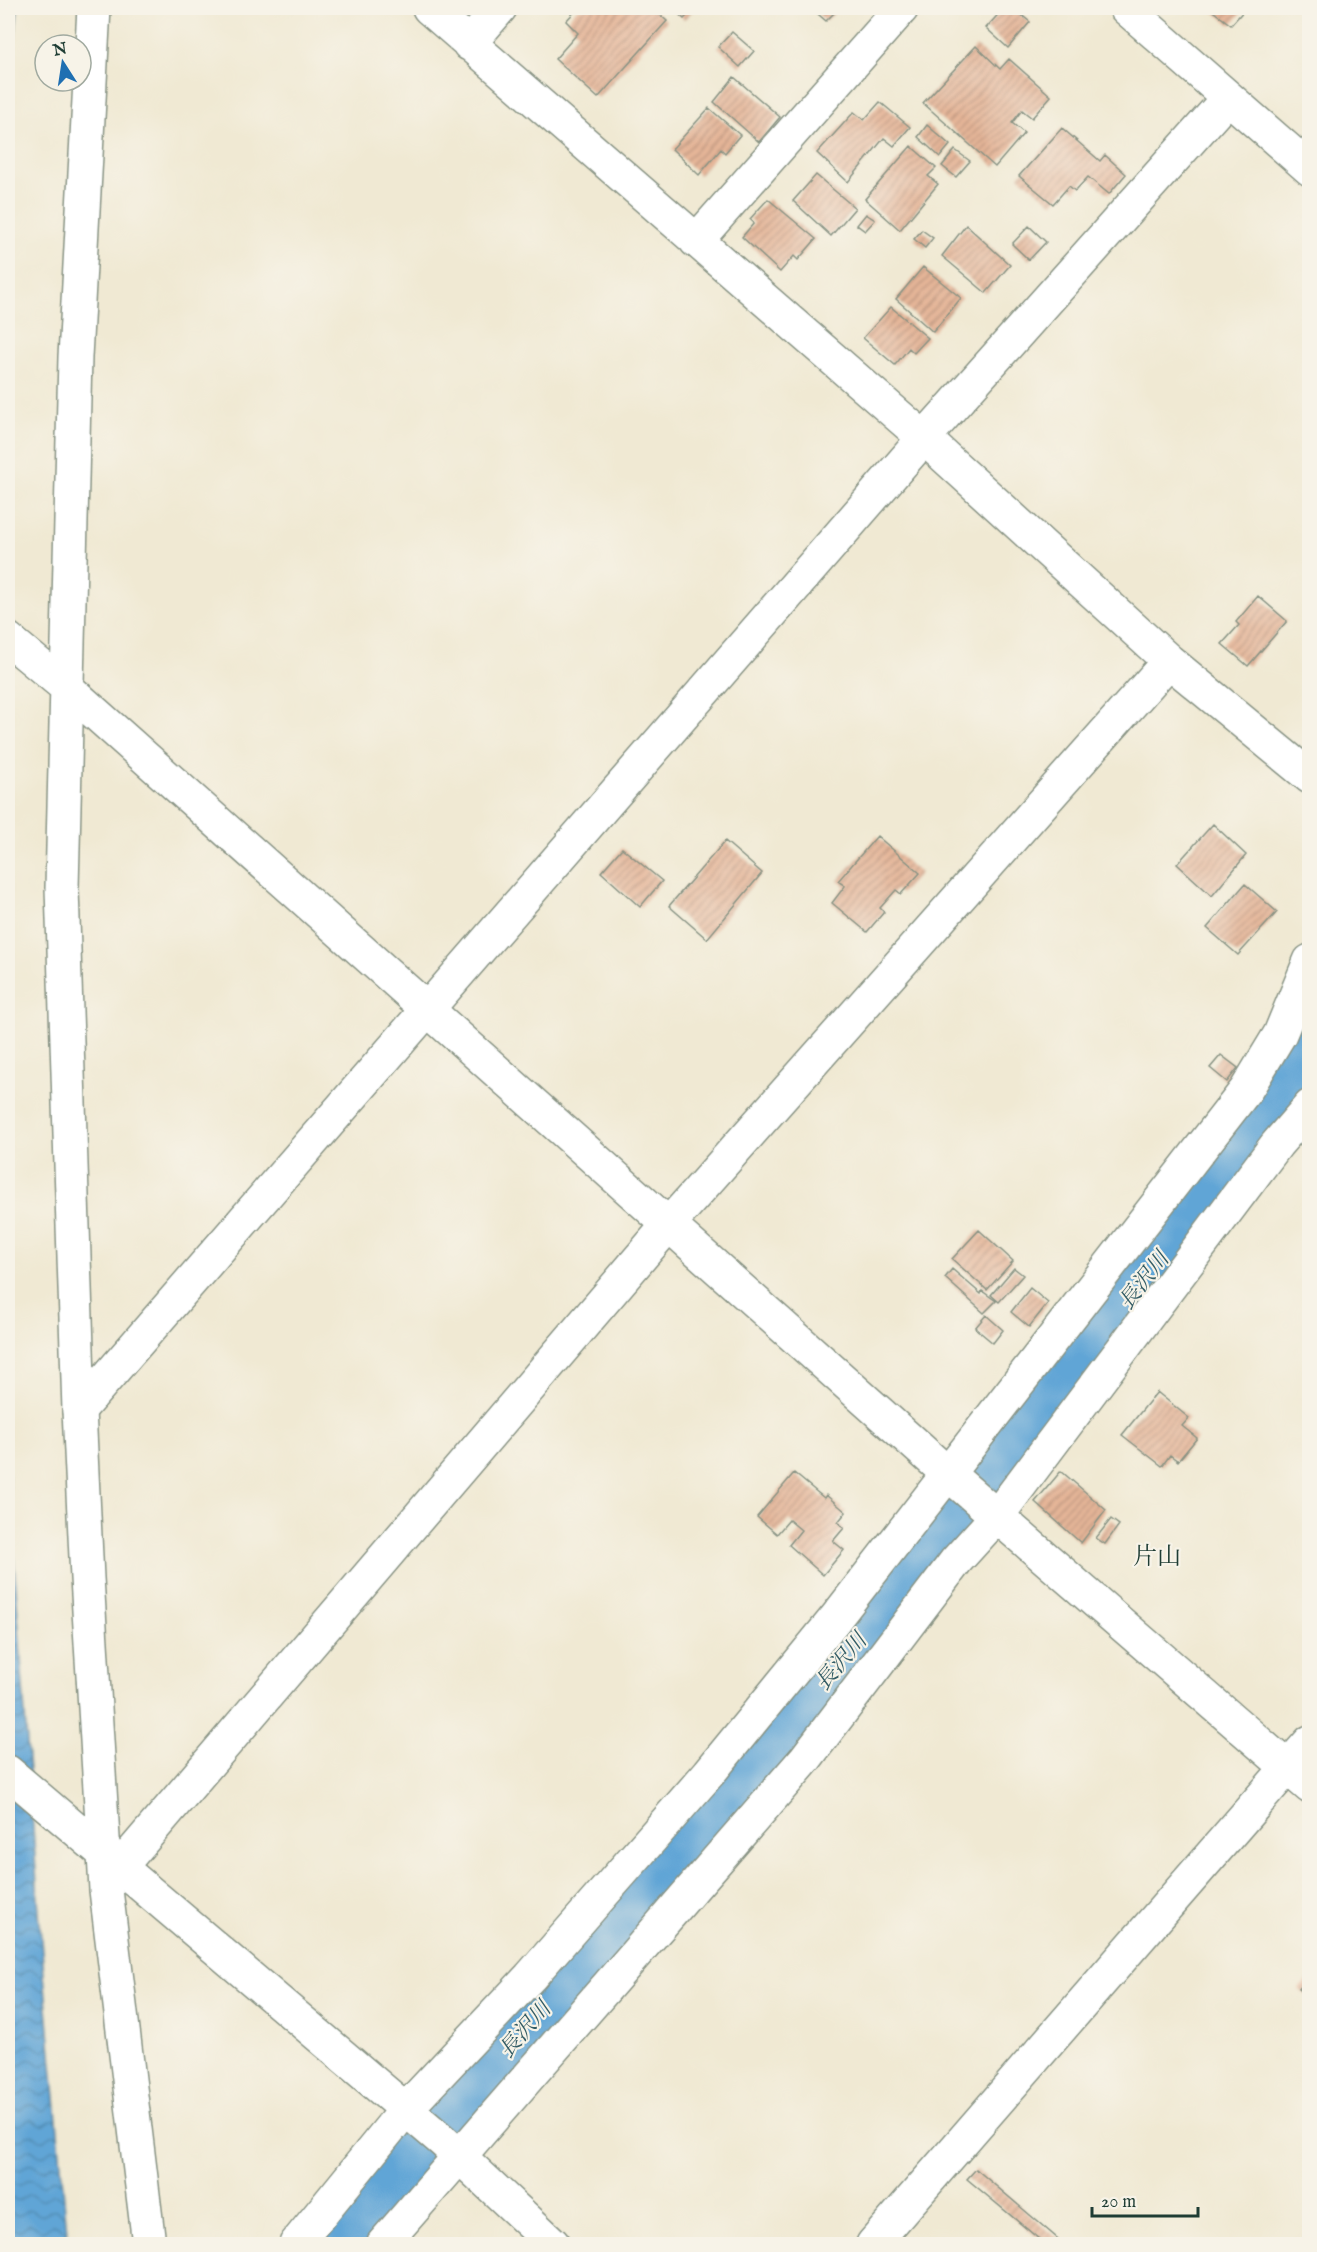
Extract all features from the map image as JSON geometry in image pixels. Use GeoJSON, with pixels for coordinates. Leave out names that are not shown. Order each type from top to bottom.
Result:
{"type":"FeatureCollection","features":[{"type":"Feature","properties":{"kind":"street"},"geometry":{"type":"LineString","coordinates":[[94,8],[75,357],[62,888],[79,1410],[87,1578],[112,1861],[106,1890],[149,2244]]}},
{"type":"Feature","properties":{"kind":"street"},"geometry":{"type":"LineString","coordinates":[[429,8],[924,438],[1169,661],[1310,777]]}},
{"type":"Feature","properties":{"kind":"street"},"geometry":{"type":"LineString","coordinates":[[469,44],[500,8]]}},
{"type":"Feature","properties":{"kind":"street"},"geometry":{"type":"LineString","coordinates":[[696,241],[902,8]]}},
{"type":"Feature","properties":{"kind":"street"},"geometry":{"type":"LineString","coordinates":[[1126,8],[1310,169]]}},
{"type":"Feature","properties":{"kind":"street"},"geometry":{"type":"LineString","coordinates":[[79,1410],[924,438],[1228,98]]}},
{"type":"Feature","properties":{"kind":"street"},"geometry":{"type":"LineString","coordinates":[[8,639],[66,687],[951,1477],[1298,1777]]}},
{"type":"Feature","properties":{"kind":"street"},"geometry":{"type":"LineString","coordinates":[[112,1861],[669,1224],[1169,661]]}},
{"type":"Feature","properties":{"kind":"street"},"geometry":{"type":"LineString","coordinates":[[296,2244],[408,2112],[709,1773],[951,1477],[1246,1090],[1280,1034],[1310,961]]}},
{"type":"Feature","properties":{"kind":"street"},"geometry":{"type":"LineString","coordinates":[[1277,1144],[1310,1095]]}},
{"type":"Feature","properties":{"kind":"street"},"geometry":{"type":"LineString","coordinates":[[384,2244],[452,2150],[806,1758],[1277,1144],[1310,1106]]}},
{"type":"Feature","properties":{"kind":"street"},"geometry":{"type":"LineString","coordinates":[[873,2244],[1298,1777],[1310,1742]]}},
{"type":"Feature","properties":{"kind":"street"},"geometry":{"type":"LineString","coordinates":[[8,1772],[452,2150],[553,2244]]}},
{"type":"Feature","properties":{"kind":"water"},"geometry":{"type":"Polygon","coordinates":[[[8,8],[18,8],[8,96],[8,8]]]}},
{"type":"Feature","properties":{"kind":"water"},"geometry":{"type":"Polygon","coordinates":[[[8,1474],[41,1940],[68,2244],[8,2244],[8,1474]]]}},
{"type":"Feature","properties":{"kind":"building"},"geometry":{"type":"Polygon","coordinates":[[[578,8],[652,8],[667,21],[598,98],[555,59],[578,33],[566,21],[578,8]]]}},
{"type":"Feature","properties":{"kind":"building"},"geometry":{"type":"Polygon","coordinates":[[[672,8],[695,8],[684,19],[672,8]]]}},
{"type":"Feature","properties":{"kind":"building"},"geometry":{"type":"Polygon","coordinates":[[[811,8],[839,8],[826,21],[811,8]]]}},
{"type":"Feature","properties":{"kind":"building"},"geometry":{"type":"Polygon","coordinates":[[[1004,8],[1013,8],[1030,22],[1008,48],[986,28],[1004,8]]]}},
{"type":"Feature","properties":{"kind":"building"},"geometry":{"type":"Polygon","coordinates":[[[1209,8],[1246,8],[1231,25],[1209,8]]]}},
{"type":"Feature","properties":{"kind":"building"},"geometry":{"type":"Polygon","coordinates":[[[732,32],[754,51],[740,67],[718,47],[732,32]]]}},
{"type":"Feature","properties":{"kind":"building"},"geometry":{"type":"Polygon","coordinates":[[[976,46],[1000,69],[1009,59],[1051,96],[1032,118],[1022,110],[1012,123],[1024,133],[995,167],[923,103],[976,46]]]}},
{"type":"Feature","properties":{"kind":"building"},"geometry":{"type":"Polygon","coordinates":[[[734,77],[780,117],[759,142],[714,102],[734,77]]]}},
{"type":"Feature","properties":{"kind":"building"},"geometry":{"type":"Polygon","coordinates":[[[880,102],[910,127],[894,146],[884,138],[848,182],[817,153],[854,112],[864,120],[880,102]]]}},
{"type":"Feature","properties":{"kind":"building"},"geometry":{"type":"Polygon","coordinates":[[[709,108],[740,135],[725,153],[721,149],[699,175],[672,149],[709,108]]]}},
{"type":"Feature","properties":{"kind":"building"},"geometry":{"type":"Polygon","coordinates":[[[927,125],[950,145],[940,157],[918,137],[927,125]]]}},
{"type":"Feature","properties":{"kind":"building"},"geometry":{"type":"Polygon","coordinates":[[[1062,128],[1100,161],[1105,155],[1126,174],[1109,194],[1088,177],[1075,191],[1069,186],[1053,204],[1019,176],[1062,128]]]}},
{"type":"Feature","properties":{"kind":"building"},"geometry":{"type":"Polygon","coordinates":[[[911,146],[936,168],[928,176],[938,184],[900,230],[865,199],[911,146]]]}},
{"type":"Feature","properties":{"kind":"building"},"geometry":{"type":"Polygon","coordinates":[[[955,150],[970,161],[956,177],[942,166],[955,150]]]}},
{"type":"Feature","properties":{"kind":"building"},"geometry":{"type":"Polygon","coordinates":[[[816,175],[855,208],[831,236],[793,201],[816,175]]]}},
{"type":"Feature","properties":{"kind":"building"},"geometry":{"type":"Polygon","coordinates":[[[768,199],[816,239],[798,260],[794,256],[780,272],[742,237],[754,223],[750,219],[768,199]]]}},
{"type":"Feature","properties":{"kind":"building"},"geometry":{"type":"Polygon","coordinates":[[[866,214],[875,220],[865,231],[857,225],[866,214]]]}},
{"type":"Feature","properties":{"kind":"building"},"geometry":{"type":"Polygon","coordinates":[[[966,225],[1010,265],[986,293],[942,256],[966,225]]]}},
{"type":"Feature","properties":{"kind":"building"},"geometry":{"type":"Polygon","coordinates":[[[1029,226],[1046,242],[1029,260],[1012,244],[1029,226]]]}},
{"type":"Feature","properties":{"kind":"building"},"geometry":{"type":"Polygon","coordinates":[[[922,230],[933,238],[925,248],[914,239],[922,230]]]}},
{"type":"Feature","properties":{"kind":"building"},"geometry":{"type":"Polygon","coordinates":[[[923,267],[961,298],[933,332],[896,299],[923,267]]]}},
{"type":"Feature","properties":{"kind":"building"},"geometry":{"type":"Polygon","coordinates":[[[891,307],[928,338],[914,353],[909,348],[895,365],[863,338],[891,307]]]}},
{"type":"Feature","properties":{"kind":"building"},"geometry":{"type":"Polygon","coordinates":[[[1258,596],[1287,621],[1248,666],[1222,644],[1239,625],[1236,622],[1258,596]]]}},
{"type":"Feature","properties":{"kind":"building"},"geometry":{"type":"Polygon","coordinates":[[[1213,824],[1246,855],[1212,896],[1177,864],[1213,824]]]}},
{"type":"Feature","properties":{"kind":"building"},"geometry":{"type":"Polygon","coordinates":[[[877,836],[920,873],[901,894],[896,890],[880,908],[884,912],[867,932],[832,903],[845,886],[838,881],[877,836]]]}},
{"type":"Feature","properties":{"kind":"building"},"geometry":{"type":"Polygon","coordinates":[[[725,841],[762,873],[707,939],[669,906],[725,841]]]}},
{"type":"Feature","properties":{"kind":"building"},"geometry":{"type":"Polygon","coordinates":[[[622,848],[662,881],[640,907],[601,872],[622,848]]]}},
{"type":"Feature","properties":{"kind":"building"},"geometry":{"type":"Polygon","coordinates":[[[1245,884],[1277,912],[1238,955],[1207,928],[1245,884]]]}},
{"type":"Feature","properties":{"kind":"building"},"geometry":{"type":"Polygon","coordinates":[[[1221,1055],[1238,1068],[1227,1082],[1210,1068],[1221,1055]]]}},
{"type":"Feature","properties":{"kind":"building"},"geometry":{"type":"Polygon","coordinates":[[[979,1230],[1013,1261],[987,1290],[952,1259],[979,1230]]]}},
{"type":"Feature","properties":{"kind":"building"},"geometry":{"type":"Polygon","coordinates":[[[1014,1268],[1023,1275],[999,1302],[991,1295],[1014,1268]]]}},
{"type":"Feature","properties":{"kind":"building"},"geometry":{"type":"Polygon","coordinates":[[[952,1269],[981,1294],[982,1291],[996,1301],[984,1313],[945,1278],[952,1269]]]}},
{"type":"Feature","properties":{"kind":"building"},"geometry":{"type":"Polygon","coordinates":[[[1030,1288],[1048,1303],[1029,1327],[1011,1312],[1030,1288]]]}},
{"type":"Feature","properties":{"kind":"building"},"geometry":{"type":"Polygon","coordinates":[[[986,1315],[1003,1330],[993,1343],[975,1328],[986,1315]]]}},
{"type":"Feature","properties":{"kind":"building"},"geometry":{"type":"Polygon","coordinates":[[[1157,1392],[1189,1418],[1182,1426],[1197,1438],[1178,1461],[1170,1455],[1162,1466],[1122,1435],[1157,1392]]]}},
{"type":"Feature","properties":{"kind":"building"},"geometry":{"type":"Polygon","coordinates":[[[1061,1471],[1106,1510],[1081,1543],[1035,1502],[1061,1471]]]}},
{"type":"Feature","properties":{"kind":"building"},"geometry":{"type":"Polygon","coordinates":[[[794,1473],[824,1498],[826,1495],[846,1512],[838,1522],[844,1528],[833,1541],[844,1550],[823,1575],[789,1545],[801,1530],[789,1520],[777,1534],[757,1517],[794,1473]]]}},
{"type":"Feature","properties":{"kind":"building"},"geometry":{"type":"Polygon","coordinates":[[[1111,1519],[1119,1525],[1105,1544],[1096,1538],[1111,1519]]]}},
{"type":"Feature","properties":{"kind":"building"},"geometry":{"type":"Polygon","coordinates":[[[1310,1977],[1310,1998],[1299,1989],[1310,1977]]]}},
{"type":"Feature","properties":{"kind":"building"},"geometry":{"type":"Polygon","coordinates":[[[976,2169],[1064,2244],[1045,2244],[967,2179],[976,2169]]]}},
{"type":"Feature","properties":{"kind":"waterway","name":"長沢川"},"geometry":{"type":"LineString","coordinates":[[337,2244],[399,2170],[760,1758],[957,1520],[1224,1175],[1276,1105],[1310,1049]]}},
{"type":"Feature","properties":{"kind":"district","name":"片山"},"geometry":{"type":"Point","coordinates":[1157,1556]}}]}
